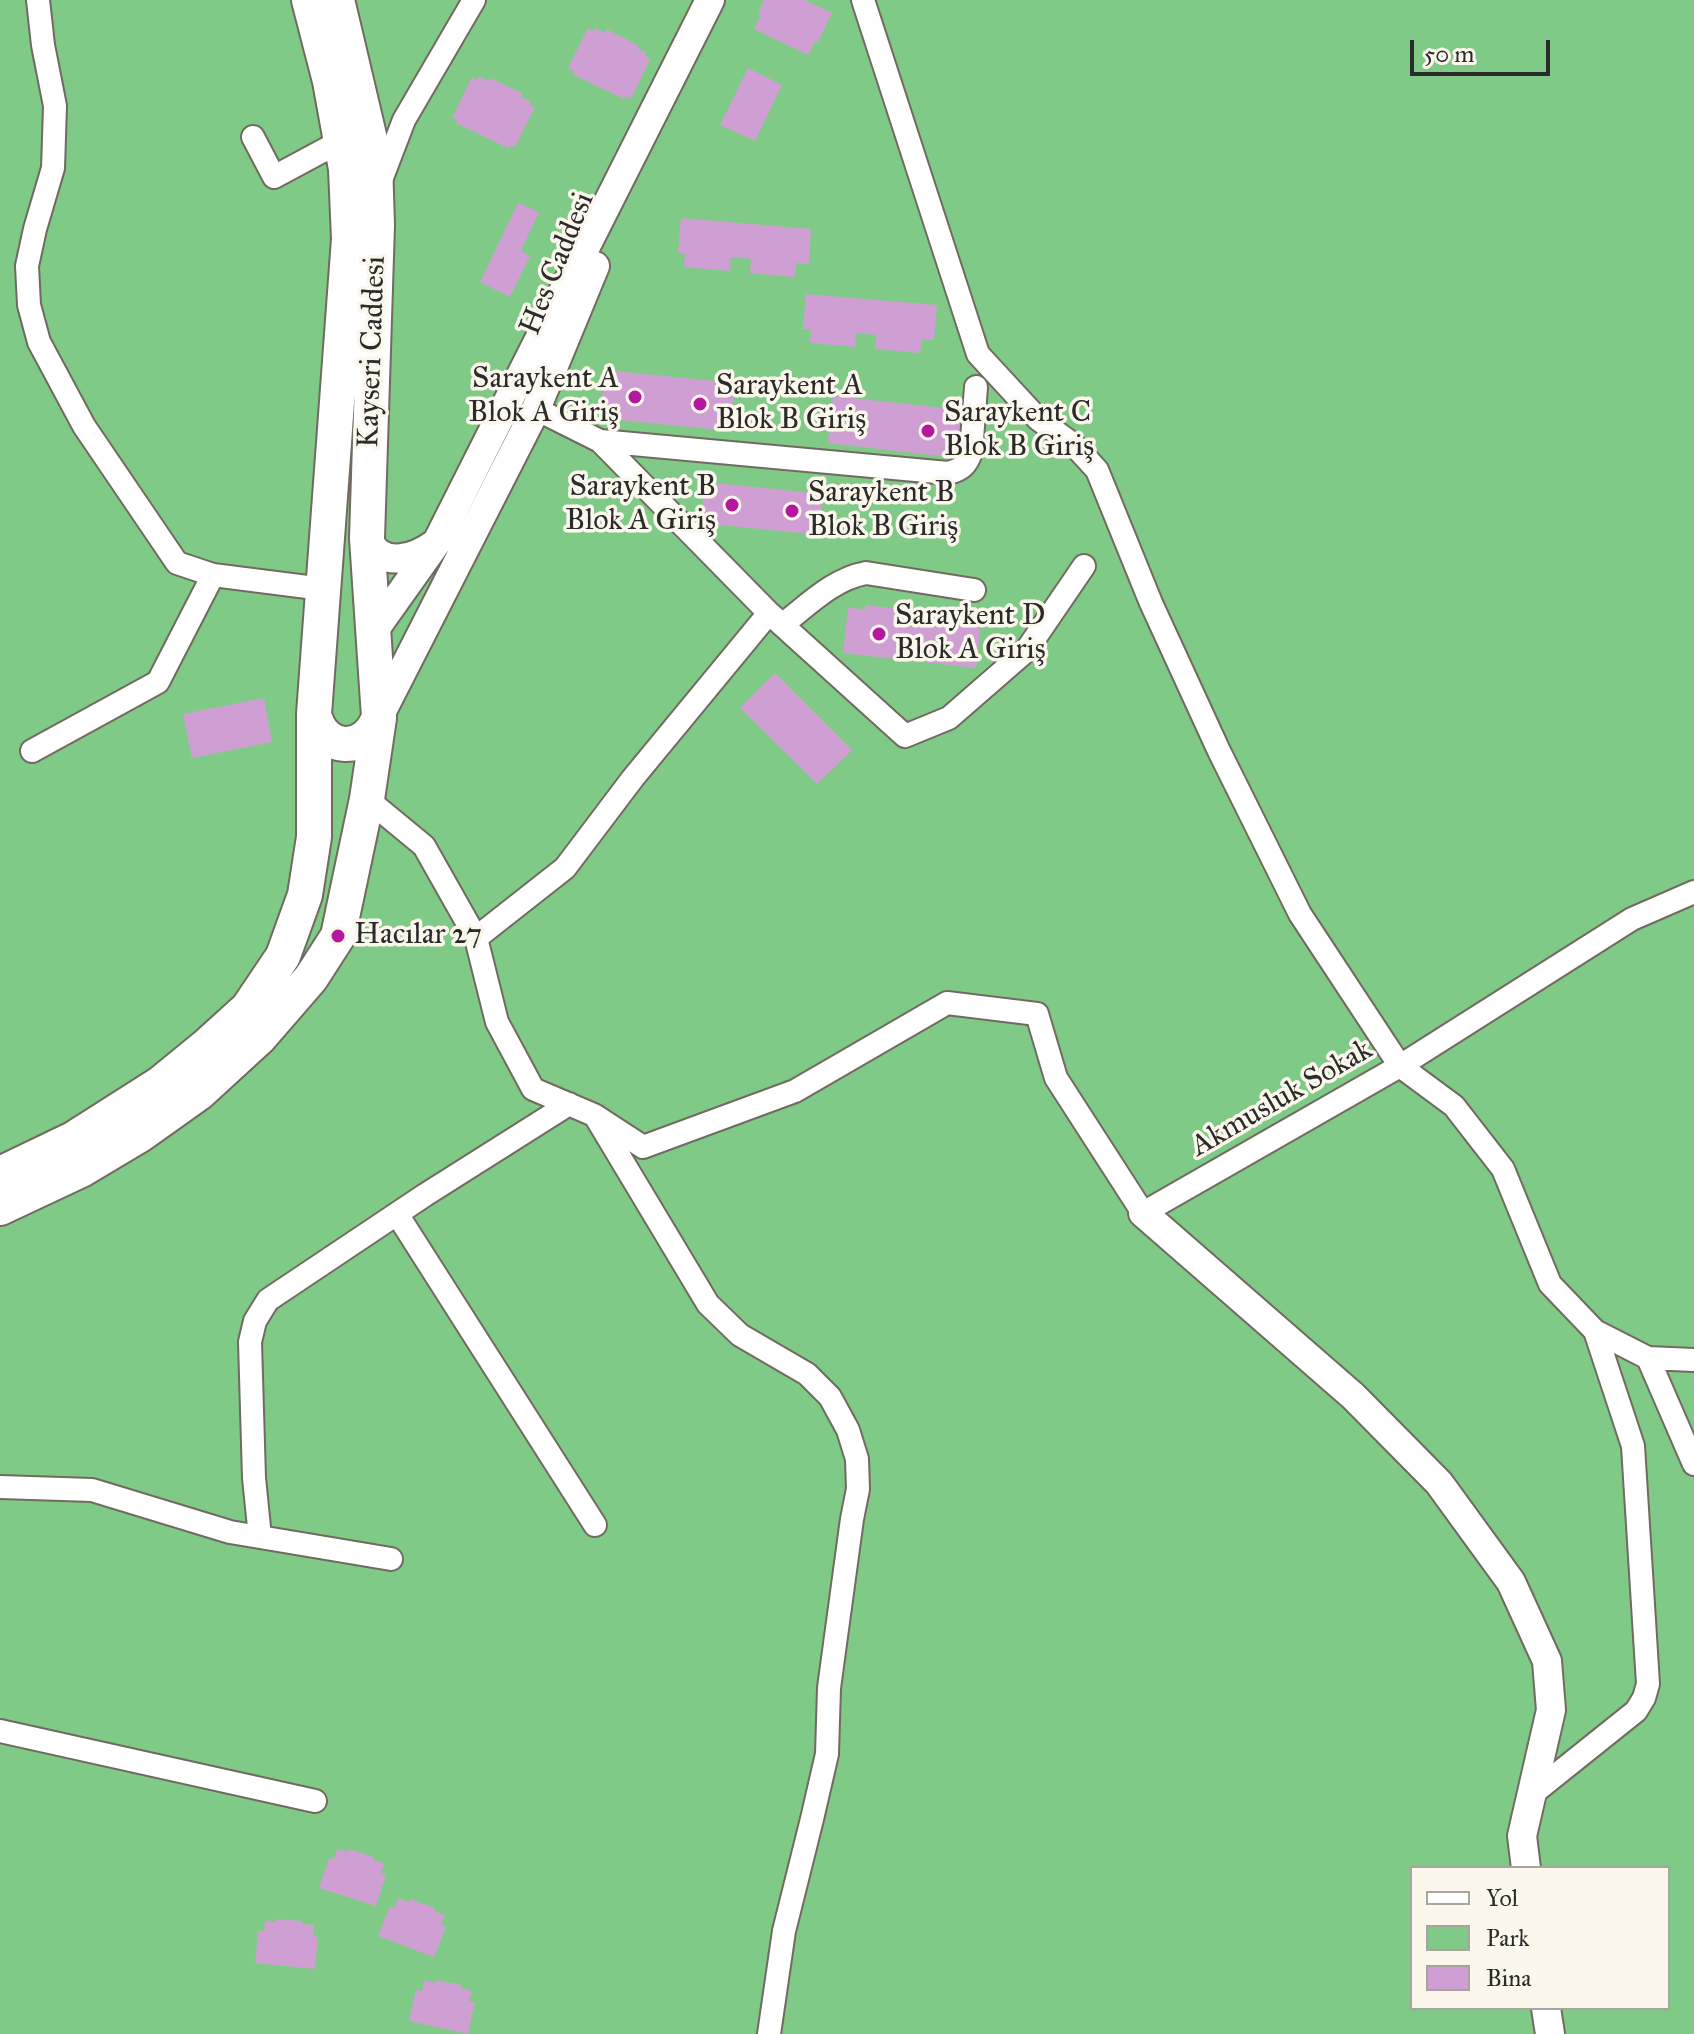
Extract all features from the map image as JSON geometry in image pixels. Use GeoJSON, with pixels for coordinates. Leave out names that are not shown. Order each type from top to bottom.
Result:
{"type":"FeatureCollection","features":[{"type":"Feature","properties":{"kind":"main road","name":"Kayseri Caddesi"},"geometry":{"type":"LineString","coordinates":[[0,1174],[73,1139],[161,1083],[248,1008],[283,956],[305,895],[314,837],[314,710],[349,239],[346,169],[330,81],[309,0]]}},
{"type":"Feature","properties":{"kind":"main road","name":"Kayseri Caddesi"},"geometry":{"type":"LineString","coordinates":[[0,1208],[83,1169],[140,1135],[199,1093],[259,1038],[311,978],[338,936],[367,799],[379,712],[367,538],[377,225],[375,161],[337,0]]}},
{"type":"Feature","properties":{"kind":"main road"},"geometry":{"type":"LineString","coordinates":[[319,643],[341,636],[373,632]]}},
{"type":"Feature","properties":{"kind":"main road"},"geometry":{"type":"LineString","coordinates":[[314,710],[316,724],[328,738],[345,744],[355,743],[371,734],[379,712]]}},
{"type":"Feature","properties":{"kind":"street"},"geometry":{"type":"LineString","coordinates":[[38,0],[55,106],[53,168],[27,266],[29,305],[39,342],[84,426],[177,563],[213,575],[323,589]]}},
{"type":"Feature","properties":{"kind":"street"},"geometry":{"type":"LineString","coordinates":[[376,193],[404,120],[474,0]]}},
{"type":"Feature","properties":{"kind":"street","name":"Hes Caddesi"},"geometry":{"type":"LineString","coordinates":[[373,632],[437,542],[710,0]]}},
{"type":"Feature","properties":{"kind":"street"},"geometry":{"type":"LineString","coordinates":[[863,0],[978,354],[1038,419],[1074,445],[1097,470],[1157,617],[1300,914],[1400,1066],[1632,919],[1694,892]]}},
{"type":"Feature","properties":{"kind":"street","name":"Hes Caddesi"},"geometry":{"type":"LineString","coordinates":[[379,712],[536,409],[664,90]]}},
{"type":"Feature","properties":{"kind":"street"},"geometry":{"type":"LineString","coordinates":[[253,137],[274,177],[341,141]]}},
{"type":"Feature","properties":{"kind":"street"},"geometry":{"type":"LineString","coordinates":[[600,441],[948,473],[963,467],[969,460],[976,387]]}},
{"type":"Feature","properties":{"kind":"street"},"geometry":{"type":"LineString","coordinates":[[536,409],[600,441],[776,619],[905,736],[949,718],[1026,651],[1084,566]]}},
{"type":"Feature","properties":{"kind":"street"},"geometry":{"type":"LineString","coordinates":[[367,538],[377,553],[396,559],[423,552],[437,542]]}},
{"type":"Feature","properties":{"kind":"street"},"geometry":{"type":"LineString","coordinates":[[476,938],[565,868],[633,778],[776,619],[850,576],[866,573],[974,590]]}},
{"type":"Feature","properties":{"kind":"street"},"geometry":{"type":"LineString","coordinates":[[32,751],[158,682],[213,575]]}},
{"type":"Feature","properties":{"kind":"street"},"geometry":{"type":"LineString","coordinates":[[367,799],[424,846],[476,938],[497,1022],[533,1089],[594,1115],[643,1147],[795,1091],[947,1003],[1037,1014],[1056,1078],[1143,1213],[1353,1396],[1439,1483],[1511,1582],[1547,1661],[1551,1710],[1522,1836],[1526,1866]]}},
{"type":"Feature","properties":{"kind":"street","name":"Akmusluk Sokak"},"geometry":{"type":"LineString","coordinates":[[1143,1213],[1400,1066],[1454,1106],[1503,1169],[1550,1284],[1595,1331],[1648,1358],[1694,1360]]}},
{"type":"Feature","properties":{"kind":"street"},"geometry":{"type":"LineString","coordinates":[[260,1537],[254,1478],[250,1342],[255,1321],[268,1300],[569,1104]]}},
{"type":"Feature","properties":{"kind":"street"},"geometry":{"type":"LineString","coordinates":[[594,1115],[708,1304],[740,1335],[807,1374],[830,1397],[848,1430],[857,1459],[858,1489],[829,1688],[827,1754],[784,1931],[769,2034]]}},
{"type":"Feature","properties":{"kind":"street"},"geometry":{"type":"LineString","coordinates":[[397,1214],[595,1525]]}},
{"type":"Feature","properties":{"kind":"street"},"geometry":{"type":"LineString","coordinates":[[1531,1795],[1636,1711],[1648,1684],[1633,1446],[1595,1331]]}},
{"type":"Feature","properties":{"kind":"street"},"geometry":{"type":"LineString","coordinates":[[1648,1358],[1694,1464]]}},
{"type":"Feature","properties":{"kind":"street"},"geometry":{"type":"LineString","coordinates":[[0,1487],[92,1490],[230,1532],[391,1559]]}},
{"type":"Feature","properties":{"kind":"street"},"geometry":{"type":"LineString","coordinates":[[0,1731],[315,1801]]}},
{"type":"Feature","properties":{"kind":"street"},"geometry":{"type":"LineString","coordinates":[[1546,2010],[1550,2034]]}},
{"type":"Feature","properties":{"kind":"green space"},"geometry":{"type":"Polygon","coordinates":[[[0,0],[1694,0],[1694,2034],[0,2034],[0,0]]]}},
{"type":"Feature","properties":{"kind":"building"},"geometry":{"type":"Polygon","coordinates":[[[764,0],[805,0],[832,13],[808,55],[754,29],[764,0]]]}},
{"type":"Feature","properties":{"kind":"building"},"geometry":{"type":"Polygon","coordinates":[[[588,28],[605,33],[606,29],[647,53],[645,56],[650,59],[631,99],[626,96],[624,99],[572,74],[574,71],[568,68],[588,28]]]}},
{"type":"Feature","properties":{"kind":"building"},"geometry":{"type":"Polygon","coordinates":[[[748,68],[782,85],[755,141],[720,125],[748,68]]]}},
{"type":"Feature","properties":{"kind":"building"},"geometry":{"type":"Polygon","coordinates":[[[479,76],[522,93],[521,97],[531,101],[529,105],[535,107],[515,147],[510,145],[508,148],[456,123],[458,120],[452,118],[472,77],[477,80],[479,76]]]}},
{"type":"Feature","properties":{"kind":"building"},"geometry":{"type":"Polygon","coordinates":[[[518,203],[539,212],[521,251],[530,256],[510,297],[480,282],[518,203]]]}},
{"type":"Feature","properties":{"kind":"building"},"geometry":{"type":"Polygon","coordinates":[[[681,218],[811,229],[809,264],[796,263],[795,277],[750,273],[751,259],[731,257],[730,271],[684,267],[685,253],[678,253],[681,218]]]}},
{"type":"Feature","properties":{"kind":"building"},"geometry":{"type":"Polygon","coordinates":[[[806,294],[937,305],[934,340],[922,339],[920,353],[875,349],[876,335],[856,333],[855,347],[810,343],[811,329],[803,329],[806,294]]]}},
{"type":"Feature","properties":{"kind":"building"},"geometry":{"type":"Polygon","coordinates":[[[605,370],[735,383],[730,431],[600,418],[605,370]]]}},
{"type":"Feature","properties":{"kind":"building"},"geometry":{"type":"Polygon","coordinates":[[[833,396],[963,410],[957,458],[828,443],[833,396]]]}},
{"type":"Feature","properties":{"kind":"building"},"geometry":{"type":"Polygon","coordinates":[[[705,482],[823,494],[819,535],[701,523],[705,482]]]}},
{"type":"Feature","properties":{"kind":"building"},"geometry":{"type":"Polygon","coordinates":[[[865,605],[931,617],[931,613],[964,616],[964,621],[981,622],[976,668],[843,653],[848,608],[865,609],[865,605]]]}},
{"type":"Feature","properties":{"kind":"building"},"geometry":{"type":"Polygon","coordinates":[[[775,673],[852,750],[817,784],[740,708],[775,673]]]}},
{"type":"Feature","properties":{"kind":"building"},"geometry":{"type":"Polygon","coordinates":[[[264,698],[272,742],[192,758],[183,714],[264,698]]]}},
{"type":"Feature","properties":{"kind":"building"},"geometry":{"type":"Polygon","coordinates":[[[337,1849],[348,1852],[349,1849],[384,1863],[381,1874],[386,1875],[376,1906],[319,1888],[329,1858],[334,1859],[337,1849]]]}},
{"type":"Feature","properties":{"kind":"building"},"geometry":{"type":"Polygon","coordinates":[[[398,1898],[435,1908],[434,1911],[445,1915],[441,1925],[446,1927],[434,1957],[378,1936],[390,1906],[395,1908],[398,1898]]]}},
{"type":"Feature","properties":{"kind":"building"},"geometry":{"type":"Polygon","coordinates":[[[276,1919],[314,1925],[313,1936],[318,1937],[315,1969],[255,1963],[258,1931],[264,1931],[265,1920],[276,1922],[276,1919]]]}},
{"type":"Feature","properties":{"kind":"building"},"geometry":{"type":"Polygon","coordinates":[[[424,1980],[461,1985],[461,1988],[472,1991],[469,2002],[475,2002],[468,2034],[409,2021],[416,1990],[422,1991],[424,1980]]]}},
{"type":"Feature","properties":{"kind":"place","name":"Saraykent A Blok A Giriş"},"geometry":{"type":"Point","coordinates":[635,397]}},
{"type":"Feature","properties":{"kind":"place","name":"Saraykent A Blok B Giriş"},"geometry":{"type":"Point","coordinates":[700,404]}},
{"type":"Feature","properties":{"kind":"place","name":"Saraykent C Blok B Giriş"},"geometry":{"type":"Point","coordinates":[928,431]}},
{"type":"Feature","properties":{"kind":"place","name":"Saraykent B Blok A Giriş"},"geometry":{"type":"Point","coordinates":[732,505]}},
{"type":"Feature","properties":{"kind":"place","name":"Saraykent B Blok B Giriş"},"geometry":{"type":"Point","coordinates":[792,511]}},
{"type":"Feature","properties":{"kind":"place","name":"Saraykent D Blok A Giriş"},"geometry":{"type":"Point","coordinates":[879,634]}},
{"type":"Feature","properties":{"kind":"place","name":"Hacılar 27"},"geometry":{"type":"Point","coordinates":[338,936]}}]}
